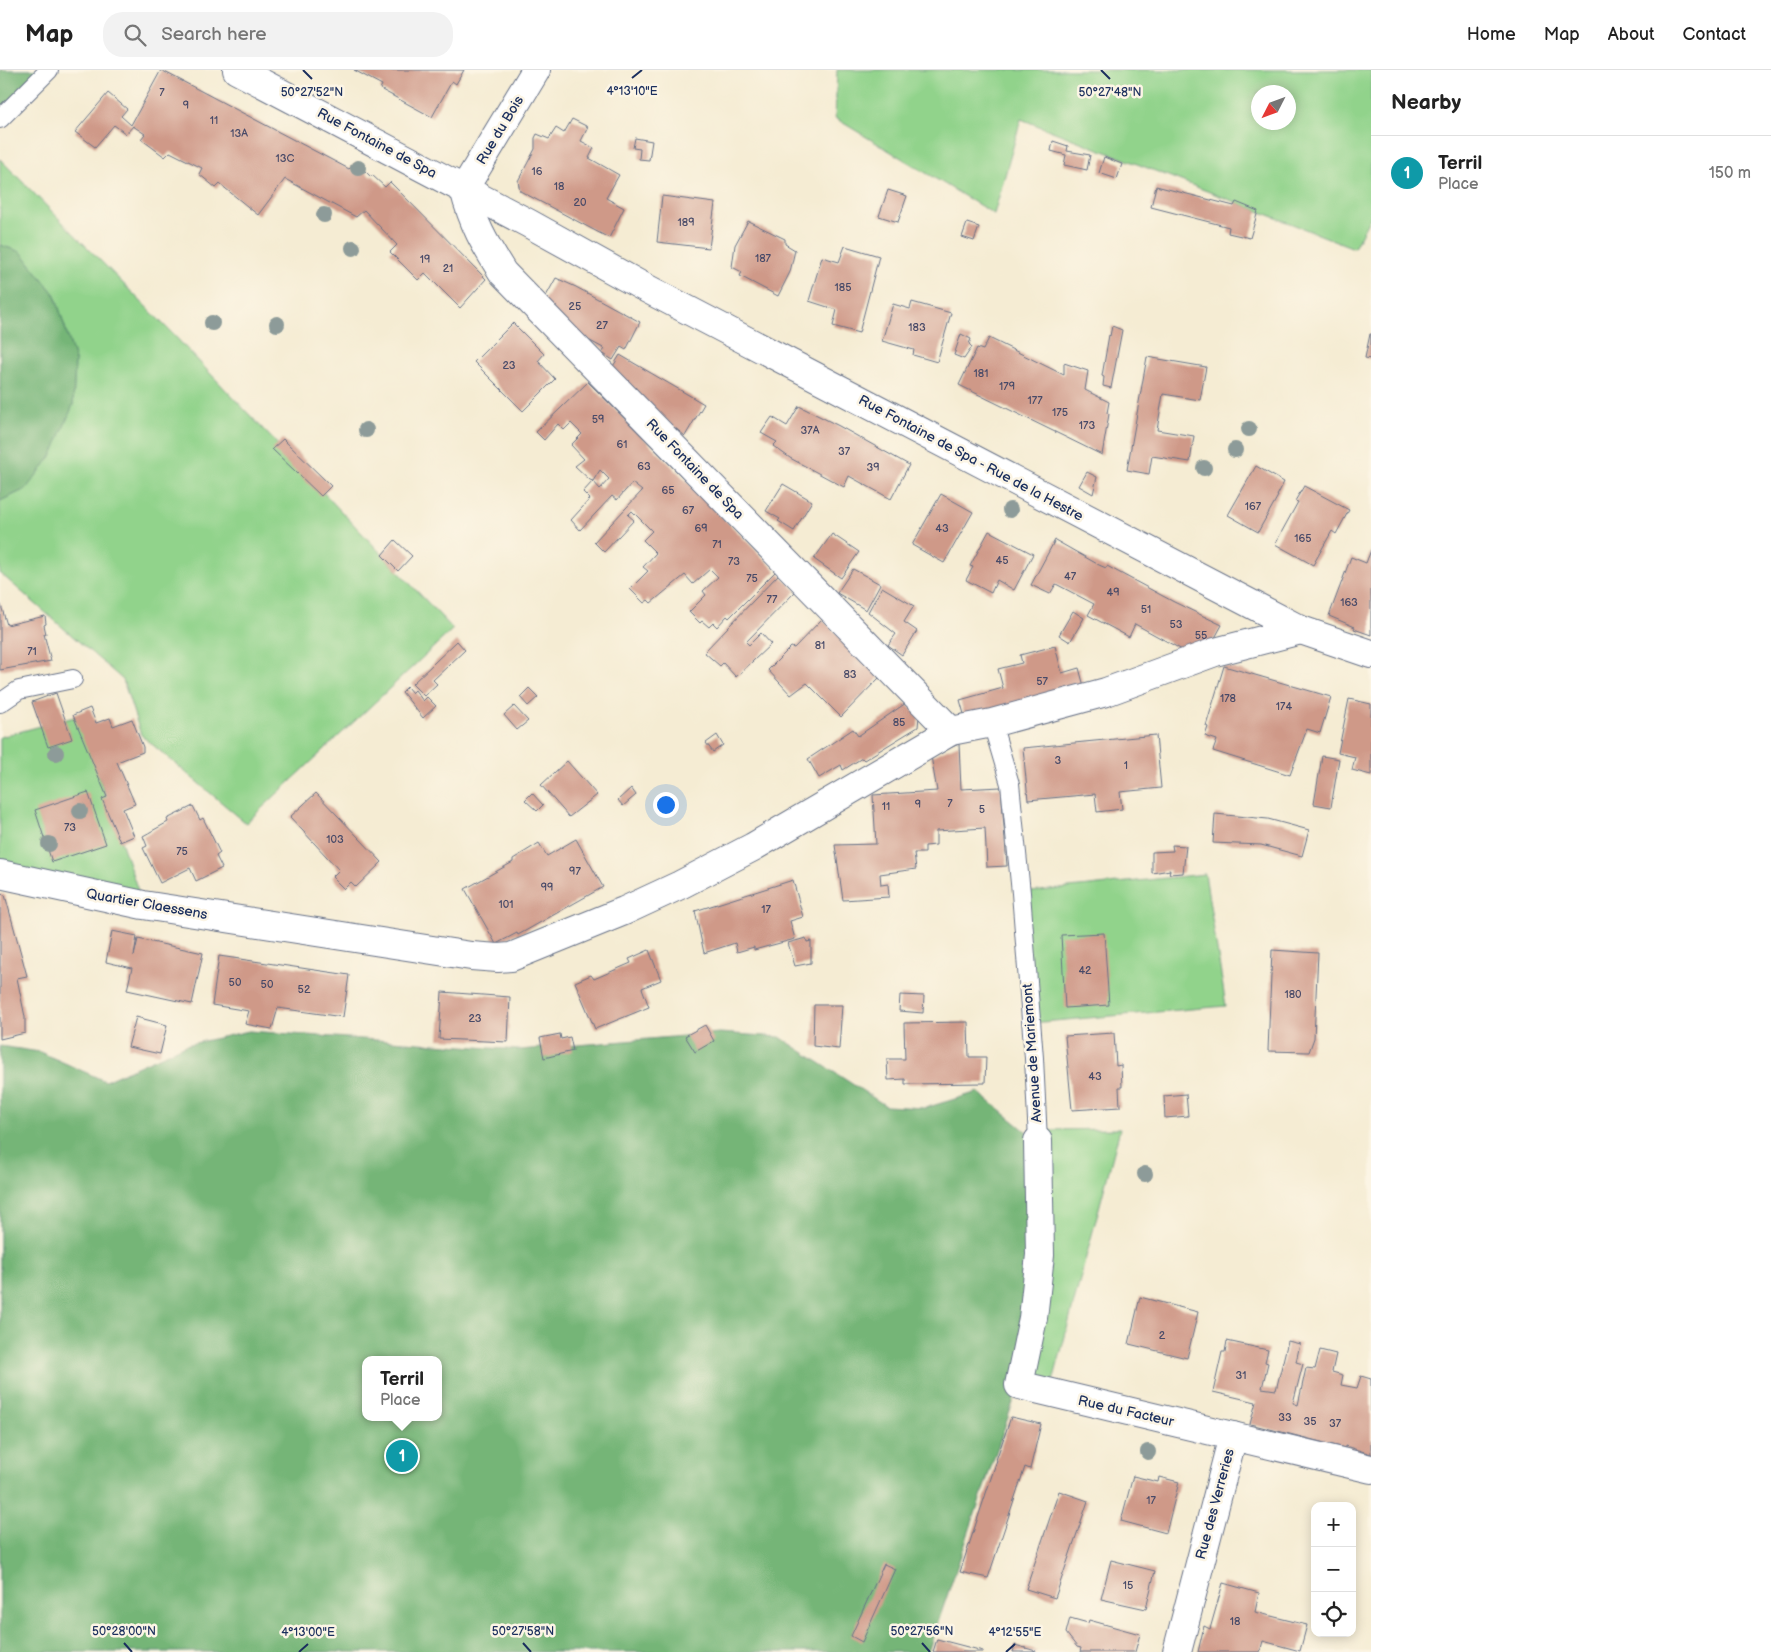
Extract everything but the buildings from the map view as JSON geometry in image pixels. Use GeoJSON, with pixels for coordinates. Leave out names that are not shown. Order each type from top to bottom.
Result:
{"type":"FeatureCollection","features":[{"type":"Feature","properties":{"kind":"street","name":"Rue Fontaine de Spa"},"geometry":{"type":"LineString","coordinates":[[238,70],[464,189],[640,285]]}},
{"type":"Feature","properties":{"kind":"street","name":"Rue du Bois"},"geometry":{"type":"LineString","coordinates":[[464,189],[536,70]]}},
{"type":"Feature","properties":{"kind":"street","name":"Rue Fontaine de Spa"},"geometry":{"type":"LineString","coordinates":[[464,189],[471,214],[483,242],[503,273],[951,731]]}},
{"type":"Feature","properties":{"kind":"street","name":"Rue Fontaine de Spa - Rue de la Hestre"},"geometry":{"type":"LineString","coordinates":[[640,285],[1301,630],[1371,654]]}},
{"type":"Feature","properties":{"kind":"street","name":"Quartier Claessens"},"geometry":{"type":"LineString","coordinates":[[0,874],[143,905],[471,956],[498,958],[522,954],[624,911],[753,847],[951,731],[992,723],[1106,692],[1216,652],[1301,630]]}},
{"type":"Feature","properties":{"kind":"street","name":"Avenue de Mariemont"},"geometry":{"type":"LineString","coordinates":[[1019,1385],[1033,1318],[1040,1255],[1038,1141]]}},
{"type":"Feature","properties":{"kind":"street","name":"Rue du Facteur"},"geometry":{"type":"LineString","coordinates":[[1019,1385],[1233,1436]]}},
{"type":"Feature","properties":{"kind":"street","name":"Rue des Verreries"},"geometry":{"type":"LineString","coordinates":[[1177,1652],[1233,1436],[1371,1469]]}},
{"type":"Feature","properties":{"kind":"lane"},"geometry":{"type":"LineString","coordinates":[[0,119],[49,70]]}},
{"type":"Feature","properties":{"kind":"lane"},"geometry":{"type":"LineString","coordinates":[[0,703],[18,690],[73,679]]}},
{"type":"Feature","properties":{"kind":"lane","name":"Avenue de Mariemont"},"geometry":{"type":"LineString","coordinates":[[992,723],[1010,784],[1022,902],[1034,1058],[1038,1141]]}},
{"type":"Feature","properties":{"kind":"green space"},"geometry":{"type":"Polygon","coordinates":[[[0,70],[49,70],[0,112],[0,70]]]}},
{"type":"Feature","properties":{"kind":"green space"},"geometry":{"type":"Polygon","coordinates":[[[837,70],[1371,70],[1371,216],[1354,248],[1021,119],[994,214],[835,118],[837,70]]]}},
{"type":"Feature","properties":{"kind":"green space"},"geometry":{"type":"Polygon","coordinates":[[[0,159],[168,329],[453,629],[246,823],[141,735],[123,680],[0,573],[0,501],[26,489],[73,405],[75,360],[55,295],[21,252],[0,245],[0,159]]]}},
{"type":"Feature","properties":{"kind":"green space"},"geometry":{"type":"Polygon","coordinates":[[[0,245],[21,252],[55,295],[75,360],[73,405],[52,455],[26,489],[0,501],[0,245]]]}},
{"type":"Feature","properties":{"kind":"green space"},"geometry":{"type":"Polygon","coordinates":[[[78,716],[143,905],[0,874],[0,737],[78,716]]]}},
{"type":"Feature","properties":{"kind":"green space"},"geometry":{"type":"Polygon","coordinates":[[[1205,874],[1226,1006],[1031,1023],[1021,893],[1205,874]]]}},
{"type":"Feature","properties":{"kind":"green space"},"geometry":{"type":"Polygon","coordinates":[[[249,1031],[519,1050],[719,1033],[780,1037],[886,1106],[925,1108],[978,1092],[1038,1141],[1019,1385],[928,1652],[0,1652],[0,1046],[40,1052],[105,1081],[186,1045],[249,1031]]]}},
{"type":"Feature","properties":{"kind":"green space"},"geometry":{"type":"Polygon","coordinates":[[[1120,1129],[1050,1393],[1019,1385],[1037,1130],[1120,1129]]]}},
{"type":"Feature","properties":{"kind":"place","name":"Terril"},"geometry":{"type":"Point","coordinates":[402,1456]}}]}
